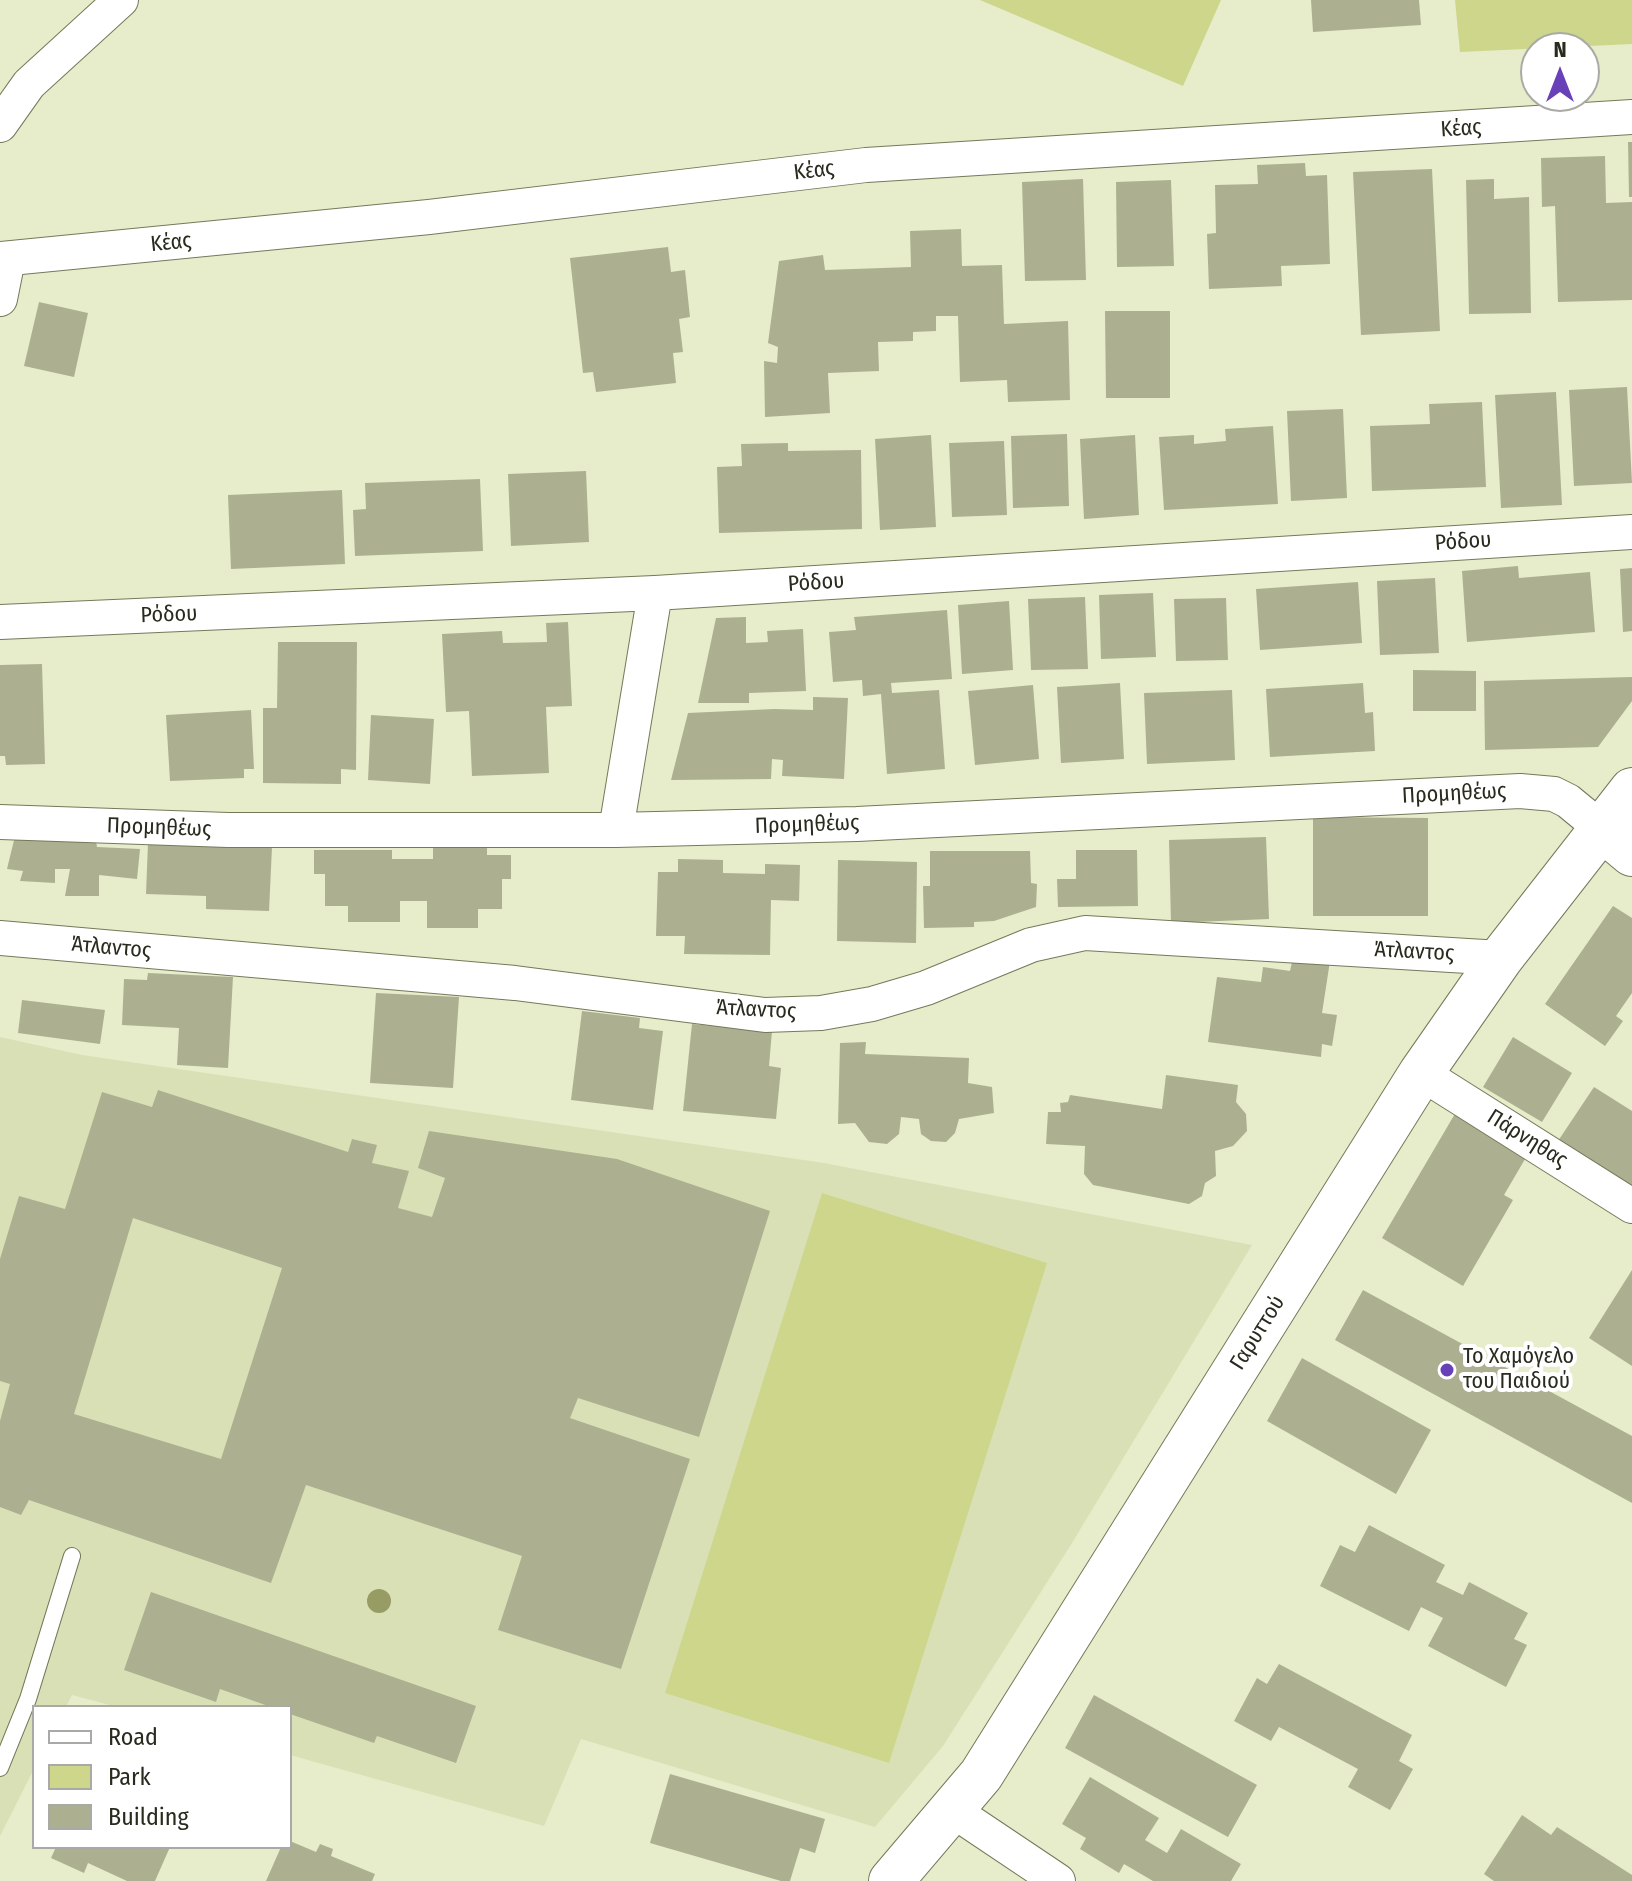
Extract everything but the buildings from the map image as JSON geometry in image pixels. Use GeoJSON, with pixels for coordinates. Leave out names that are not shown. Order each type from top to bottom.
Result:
{"type":"FeatureCollection","features":[{"type":"Feature","properties":{"kind":"street"},"geometry":{"type":"LineString","coordinates":[[0,125],[29,84],[121,0]]}},
{"type":"Feature","properties":{"kind":"street","name":"Κέας"},"geometry":{"type":"LineString","coordinates":[[4,259],[429,217],[866,165],[1632,117]]}},
{"type":"Feature","properties":{"kind":"street"},"geometry":{"type":"LineString","coordinates":[[0,299],[4,259]]}},
{"type":"Feature","properties":{"kind":"street","name":"Ρόδου"},"geometry":{"type":"LineString","coordinates":[[0,622],[655,593],[1632,532]]}},
{"type":"Feature","properties":{"kind":"street"},"geometry":{"type":"LineString","coordinates":[[616,830],[655,593]]}},
{"type":"Feature","properties":{"kind":"street","name":"Γαρυττού"},"geometry":{"type":"LineString","coordinates":[[891,1881],[989,1761],[1421,1073],[1501,958],[1617,842],[1632,790]]}},
{"type":"Feature","properties":{"kind":"street","name":"Προμηθέως"},"geometry":{"type":"LineString","coordinates":[[0,822],[228,830],[616,830],[857,824],[1520,791],[1554,794],[1568,801],[1617,842]]}},
{"type":"Feature","properties":{"kind":"street","name":"Άτλαντος"},"geometry":{"type":"LineString","coordinates":[[0,938],[515,983],[765,1015],[821,1013],[872,1004],[926,988],[1031,945],[1085,933],[1501,958]]}},
{"type":"Feature","properties":{"kind":"street","name":"Πάρνηθας"},"geometry":{"type":"LineString","coordinates":[[1421,1073],[1632,1206]]}},
{"type":"Feature","properties":{"kind":"street"},"geometry":{"type":"LineString","coordinates":[[952,1810],[1058,1881]]}},
{"type":"Feature","properties":{"kind":"lane"},"geometry":{"type":"LineString","coordinates":[[0,1768],[28,1699],[72,1556]]}},
{"type":"Feature","properties":{"kind":"shaded area"},"geometry":{"type":"Polygon","coordinates":[[[0,1037],[82,1055],[824,1163],[1252,1245],[1072,1543],[943,1746],[875,1827],[581,1739],[544,1826],[292,1756],[292,1705],[110,1705],[72,1695],[67,1705],[32,1705],[32,1773],[0,1836],[0,1037]]]}},
{"type":"Feature","properties":{"kind":"green space"},"geometry":{"type":"Polygon","coordinates":[[[980,0],[1221,0],[1183,86],[980,0]]]}},
{"type":"Feature","properties":{"kind":"green space"},"geometry":{"type":"Polygon","coordinates":[[[1455,0],[1632,0],[1632,44],[1600,45],[1600,32],[1520,32],[1520,49],[1460,52],[1455,0]]]}},
{"type":"Feature","properties":{"kind":"green space"},"geometry":{"type":"Polygon","coordinates":[[[822,1193],[1047,1263],[889,1763],[665,1693],[822,1193]]]}},
{"type":"Feature","properties":{"kind":"place","name":"Το Χαμόγελο του Παιδιού"},"geometry":{"type":"Point","coordinates":[1447,1370]}}]}
